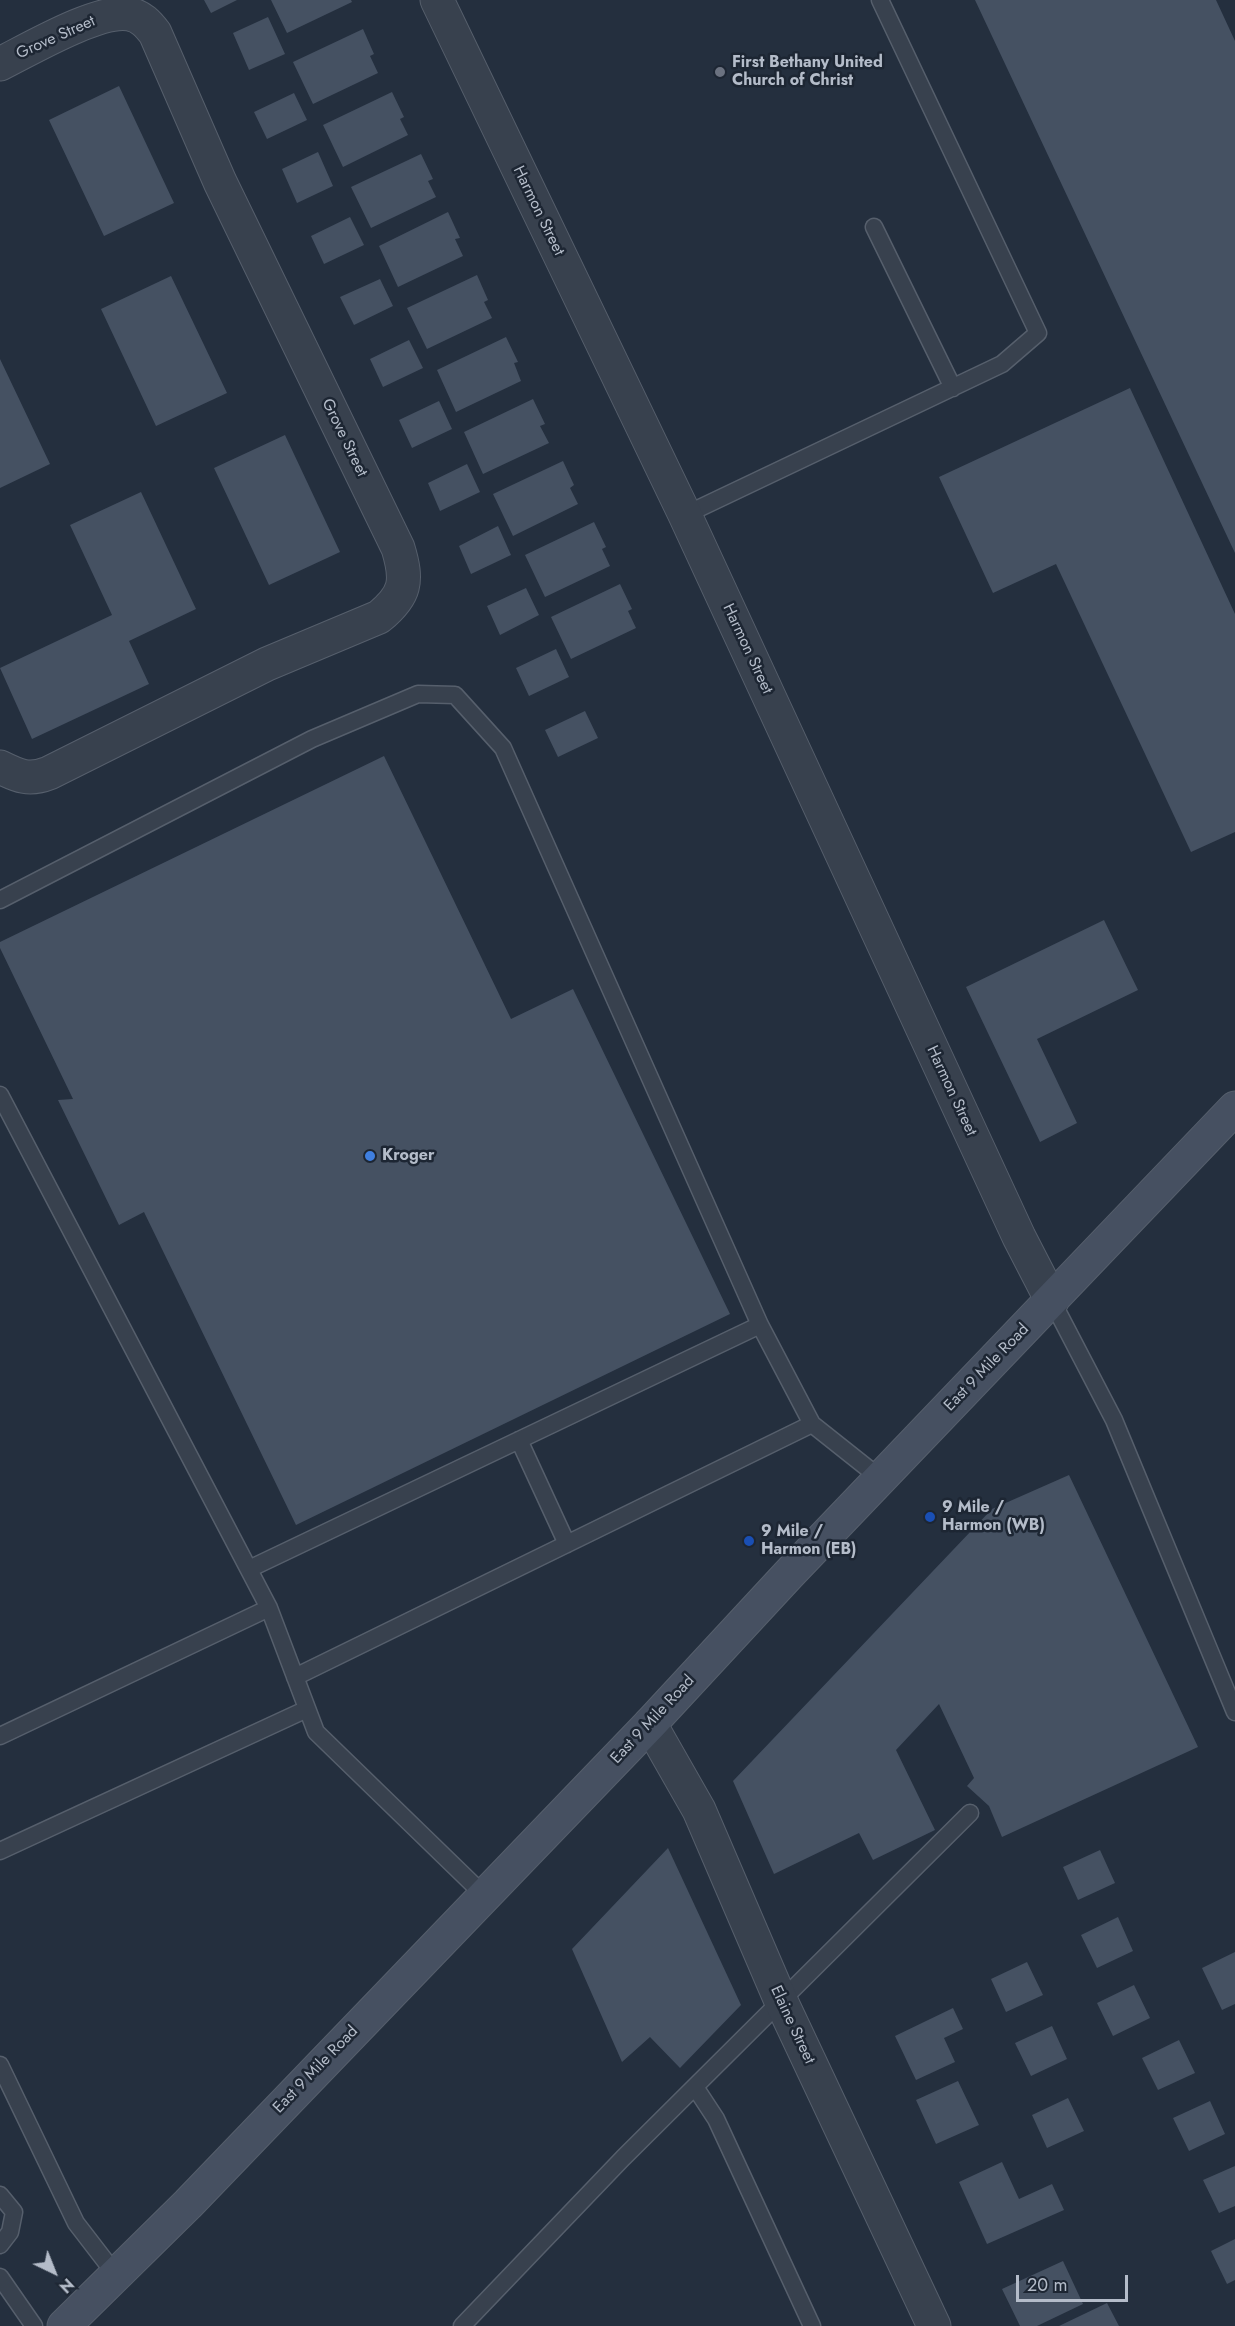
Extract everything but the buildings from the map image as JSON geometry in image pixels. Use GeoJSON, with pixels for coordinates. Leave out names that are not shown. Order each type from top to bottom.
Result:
{"type":"FeatureCollection","features":[{"type":"Feature","properties":{"kind":"main road","name":"East 9 Mile Road"},"geometry":{"type":"LineString","coordinates":[[64,2326],[188,2204],[650,1724],[880,1478],[1235,1108]]}},
{"type":"Feature","properties":{"kind":"street","name":"Harmon Street"},"geometry":{"type":"LineString","coordinates":[[437,0],[685,514],[1014,1226],[1052,1301]]}},
{"type":"Feature","properties":{"kind":"street","name":"Grove Street"},"geometry":{"type":"LineString","coordinates":[[0,64],[94,19],[119,14],[131,14],[145,21],[155,33],[220,182],[398,548],[403,566],[404,588],[393,606],[379,616],[267,664],[49,773],[37,778],[26,779],[0,767]]}},
{"type":"Feature","properties":{"kind":"street","name":"Elaine Street"},"geometry":{"type":"LineString","coordinates":[[650,1724],[699,1810],[781,2001],[934,2326]]}},
{"type":"Feature","properties":{"kind":"lane"},"geometry":{"type":"LineString","coordinates":[[685,514],[1002,364],[1038,333],[880,0]]}},
{"type":"Feature","properties":{"kind":"lane"},"geometry":{"type":"LineString","coordinates":[[874,227],[953,388]]}},
{"type":"Feature","properties":{"kind":"lane"},"geometry":{"type":"LineString","coordinates":[[0,900],[312,739],[418,694],[455,695],[503,748],[760,1325],[812,1424],[880,1478]]}},
{"type":"Feature","properties":{"kind":"lane"},"geometry":{"type":"LineString","coordinates":[[0,1095],[269,1608],[316,1732],[484,1896]]}},
{"type":"Feature","properties":{"kind":"lane"},"geometry":{"type":"LineString","coordinates":[[1052,1301],[1114,1420],[1235,1712]]}},
{"type":"Feature","properties":{"kind":"lane"},"geometry":{"type":"LineString","coordinates":[[249,1569],[760,1325]]}},
{"type":"Feature","properties":{"kind":"lane"},"geometry":{"type":"LineString","coordinates":[[295,1677],[812,1424]]}},
{"type":"Feature","properties":{"kind":"lane"},"geometry":{"type":"LineString","coordinates":[[519,1440],[567,1544]]}},
{"type":"Feature","properties":{"kind":"lane"},"geometry":{"type":"LineString","coordinates":[[0,1736],[269,1608]]}},
{"type":"Feature","properties":{"kind":"lane"},"geometry":{"type":"LineString","coordinates":[[0,1851],[307,1709]]}},
{"type":"Feature","properties":{"kind":"lane"},"geometry":{"type":"LineString","coordinates":[[462,2326],[694,2087],[970,1813]]}},
{"type":"Feature","properties":{"kind":"lane"},"geometry":{"type":"LineString","coordinates":[[0,2064],[76,2223],[116,2275]]}},
{"type":"Feature","properties":{"kind":"lane"},"geometry":{"type":"LineString","coordinates":[[694,2087],[716,2119],[812,2326]]}},
{"type":"Feature","properties":{"kind":"lane"},"geometry":{"type":"LineString","coordinates":[[0,2194],[14,2212],[10,2232],[0,2245]]}},
{"type":"Feature","properties":{"kind":"lane"},"geometry":{"type":"LineString","coordinates":[[0,2277],[34,2326]]}},
{"type":"Feature","properties":{"kind":"place","name":"First Bethany United Church of Christ"},"geometry":{"type":"Point","coordinates":[720,72]}},
{"type":"Feature","properties":{"kind":"place","name":"Kroger"},"geometry":{"type":"Point","coordinates":[370,1156]}},
{"type":"Feature","properties":{"kind":"place","name":"9 Mile / Harmon (WB)"},"geometry":{"type":"Point","coordinates":[930,1517]}},
{"type":"Feature","properties":{"kind":"place","name":"9 Mile / Harmon (EB)"},"geometry":{"type":"Point","coordinates":[749,1541]}}]}
